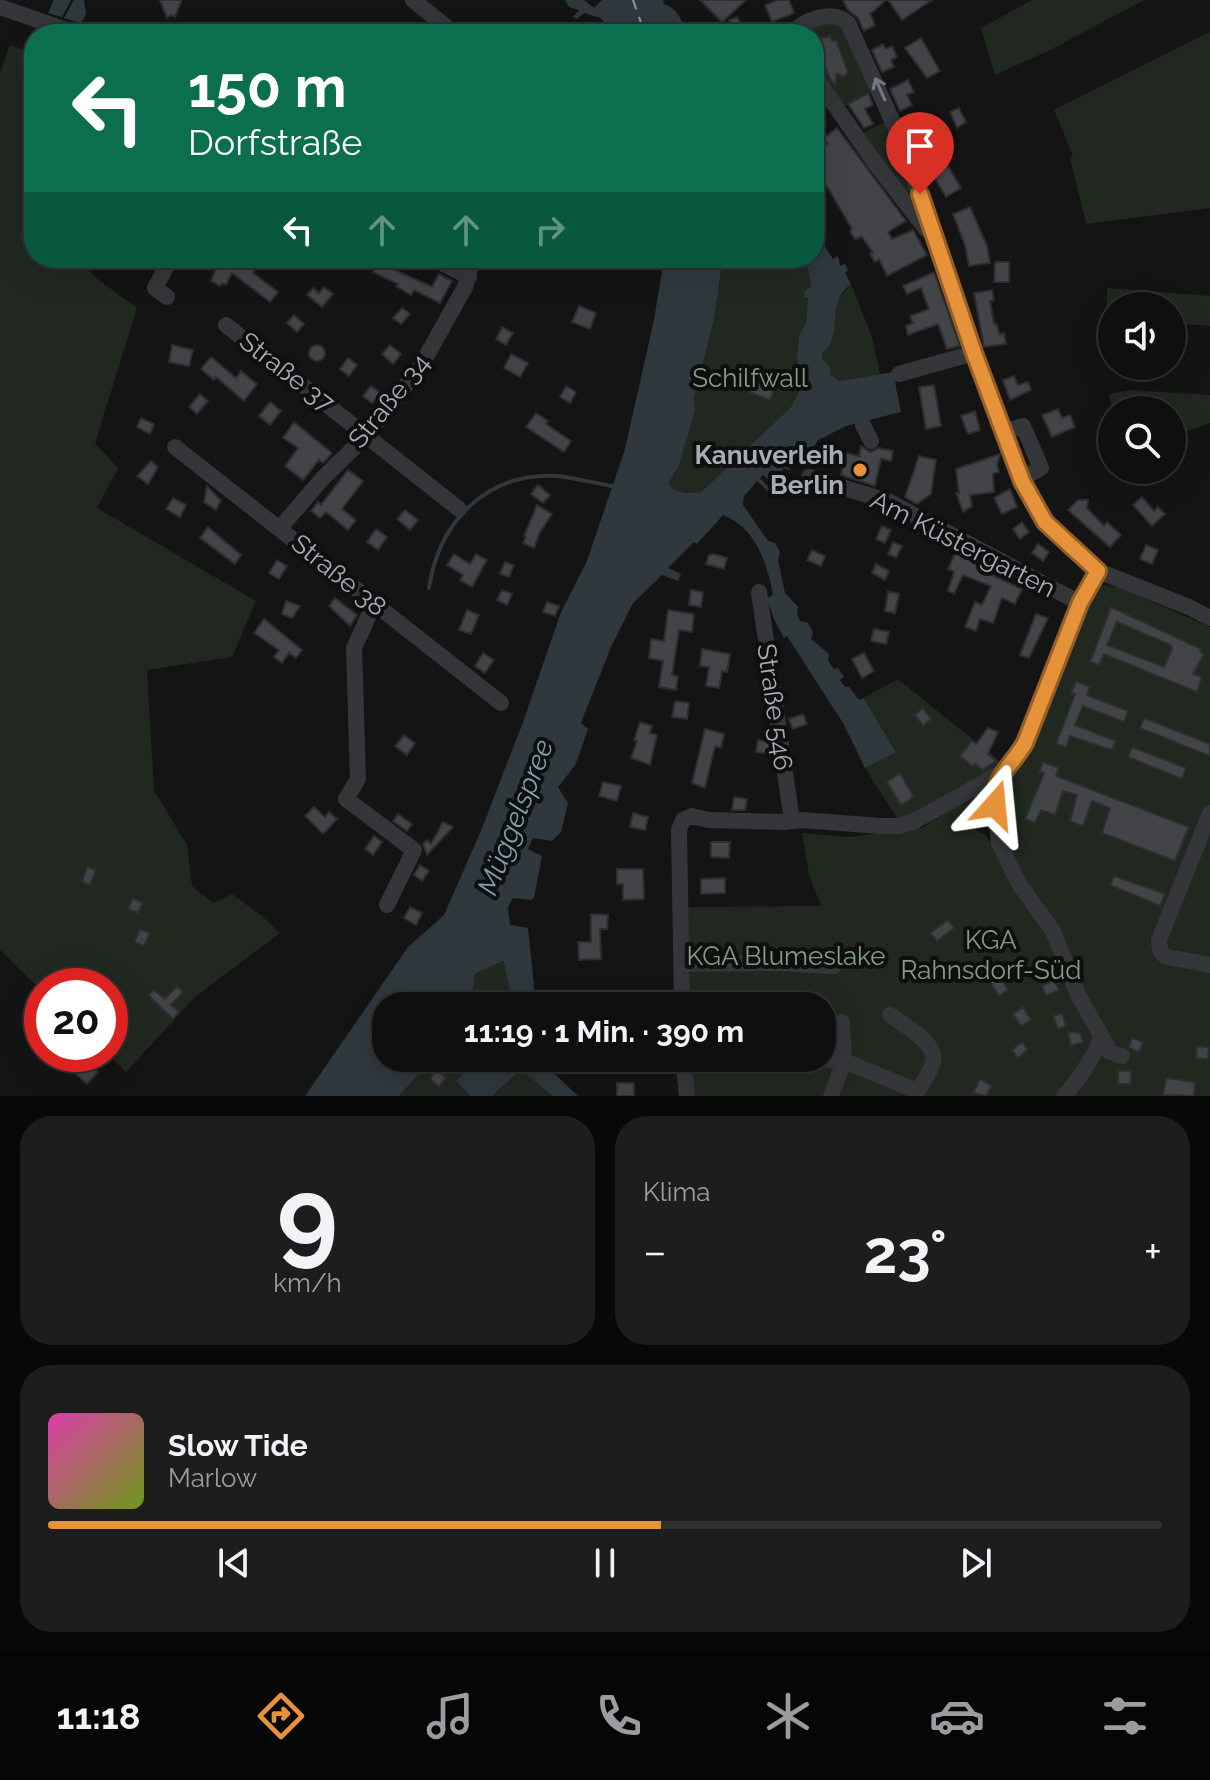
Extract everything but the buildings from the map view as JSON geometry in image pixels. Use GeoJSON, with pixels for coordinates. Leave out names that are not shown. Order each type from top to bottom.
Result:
{"type":"FeatureCollection","features":[{"type":"Feature","properties":{"kind":"street"},"geometry":{"type":"LineString","coordinates":[[413,0],[443,24]]}},
{"type":"Feature","properties":{"kind":"street"},"geometry":{"type":"LineString","coordinates":[[0,7],[49,24]]}},
{"type":"Feature","properties":{"kind":"street"},"geometry":{"type":"LineString","coordinates":[[810,24],[828,15],[841,17],[848,23],[899,135],[1021,479],[1045,522],[1098,571],[1210,618]]}},
{"type":"Feature","properties":{"kind":"street"},"geometry":{"type":"LineString","coordinates":[[824,89],[935,241]]}},
{"type":"Feature","properties":{"kind":"street"},"geometry":{"type":"LineString","coordinates":[[166,268],[155,288],[167,297]]}},
{"type":"Feature","properties":{"kind":"street"},"geometry":{"type":"LineString","coordinates":[[451,268],[469,277]]}},
{"type":"Feature","properties":{"kind":"street","name":"Straße 34"},"geometry":{"type":"LineString","coordinates":[[280,528],[322,479],[367,435],[422,364],[471,268]]}},
{"type":"Feature","properties":{"kind":"street","name":"Straße 37"},"geometry":{"type":"LineString","coordinates":[[226,325],[459,509]]}},
{"type":"Feature","properties":{"kind":"street"},"geometry":{"type":"LineString","coordinates":[[899,374],[974,353]]}},
{"type":"Feature","properties":{"kind":"street"},"geometry":{"type":"LineString","coordinates":[[863,425],[871,441]]}},
{"type":"Feature","properties":{"kind":"street","name":"Straße 38"},"geometry":{"type":"LineString","coordinates":[[175,447],[501,703]]}},
{"type":"Feature","properties":{"kind":"street","name":"Am Küstergarten"},"geometry":{"type":"LineString","coordinates":[[809,477],[907,510],[1080,603],[1098,571]]}},
{"type":"Feature","properties":{"kind":"street","name":"Straße 546"},"geometry":{"type":"LineString","coordinates":[[759,592],[792,821]]}},
{"type":"Feature","properties":{"kind":"street"},"geometry":{"type":"LineString","coordinates":[[682,992],[679,830],[683,820],[692,816],[709,820],[899,826],[987,786],[1016,759],[1025,743],[1080,603]]}},
{"type":"Feature","properties":{"kind":"street"},"geometry":{"type":"LineString","coordinates":[[374,604],[354,648],[358,779],[346,799],[414,850],[387,905]]}},
{"type":"Feature","properties":{"kind":"street"},"geometry":{"type":"LineString","coordinates":[[987,786],[999,843],[1019,884],[1053,931],[1078,995],[1110,1052],[1122,1056]]}},
{"type":"Feature","properties":{"kind":"street"},"geometry":{"type":"LineString","coordinates":[[1210,813],[1159,940],[1161,953],[1167,957],[1210,965]]}},
{"type":"Feature","properties":{"kind":"street"},"geometry":{"type":"LineString","coordinates":[[681,964],[834,966]]}},
{"type":"Feature","properties":{"kind":"street"},"geometry":{"type":"LineString","coordinates":[[836,1060],[844,1061],[916,1094],[931,1067],[933,1052],[928,1044],[890,1015]]}},
{"type":"Feature","properties":{"kind":"street"},"geometry":{"type":"LineString","coordinates":[[831,1096],[844,1061],[842,1022]]}},
{"type":"Feature","properties":{"kind":"street"},"geometry":{"type":"LineString","coordinates":[[1064,1096],[1081,1078],[1101,1035]]}},
{"type":"Feature","properties":{"kind":"street"},"geometry":{"type":"LineString","coordinates":[[684,1072],[687,1096]]}},
{"type":"Feature","properties":{"kind":"green space"},"geometry":{"type":"Polygon","coordinates":[[[1032,0],[1144,0],[995,75],[981,28],[1032,0]]]}},
{"type":"Feature","properties":{"kind":"green space"},"geometry":{"type":"Polygon","coordinates":[[[827,20],[843,25],[873,90],[841,108],[824,79],[824,24],[818,24],[827,20]]]}},
{"type":"Feature","properties":{"kind":"green space"},"geometry":{"type":"Polygon","coordinates":[[[1210,32],[1210,208],[1086,224],[1070,158],[1073,156],[1054,110],[1210,32]]]}},
{"type":"Feature","properties":{"kind":"green space"},"geometry":{"type":"Polygon","coordinates":[[[10,45],[24,50],[24,268],[87,268],[137,308],[95,443],[118,468],[97,508],[256,601],[232,657],[147,670],[154,790],[187,845],[192,886],[213,903],[232,894],[280,933],[195,997],[128,1070],[128,968],[24,968],[24,973],[0,950],[0,73],[10,45]]]}},
{"type":"Feature","properties":{"kind":"green space"},"geometry":{"type":"Polygon","coordinates":[[[888,120],[913,198],[861,134],[888,120]]]}},
{"type":"Feature","properties":{"kind":"green space","name":"Schilfwall"},"geometry":{"type":"Polygon","coordinates":[[[722,268],[808,269],[811,287],[804,292],[804,297],[808,298],[806,323],[798,343],[797,358],[801,386],[791,407],[700,493],[685,493],[672,489],[669,483],[679,465],[695,411],[694,398],[714,320],[722,268]]]}},
{"type":"Feature","properties":{"kind":"green space"},"geometry":{"type":"Polygon","coordinates":[[[851,284],[872,337],[880,374],[839,381],[829,374],[822,358],[834,328],[836,303],[851,284]]]}},
{"type":"Feature","properties":{"kind":"green space"},"geometry":{"type":"Polygon","coordinates":[[[1107,288],[1158,292],[1107,292],[1107,288]]]}},
{"type":"Feature","properties":{"kind":"green space"},"geometry":{"type":"Polygon","coordinates":[[[1186,294],[1210,296],[1210,326],[1186,324],[1186,294]]]}},
{"type":"Feature","properties":{"kind":"green space"},"geometry":{"type":"Polygon","coordinates":[[[1131,390],[1210,395],[1210,423],[1186,432],[1186,396],[1109,394],[1131,390]]]}},
{"type":"Feature","properties":{"kind":"green space"},"geometry":{"type":"Polygon","coordinates":[[[1103,585],[1121,588],[1210,627],[1210,1096],[692,1096],[688,1072],[836,1072],[836,992],[685,992],[685,907],[821,906],[809,875],[802,833],[848,837],[922,828],[977,793],[988,796],[989,804],[979,815],[976,830],[986,835],[989,841],[1004,843],[1007,818],[1002,812],[1009,789],[1003,784],[1095,588],[1103,585]]]}},
{"type":"Feature","properties":{"kind":"green space"},"geometry":{"type":"Polygon","coordinates":[[[898,679],[1002,763],[909,817],[898,820],[865,768],[896,751],[864,698],[898,679]]]}},
{"type":"Feature","properties":{"kind":"green space"},"geometry":{"type":"Polygon","coordinates":[[[505,961],[511,992],[473,992],[475,974],[505,961]]]}},
{"type":"Feature","properties":{"kind":"green space"},"geometry":{"type":"Polygon","coordinates":[[[420,1072],[464,1072],[457,1081],[470,1096],[399,1096],[420,1072]]]}},
{"type":"Feature","properties":{"kind":"green space"},"geometry":{"type":"Polygon","coordinates":[[[518,1072],[523,1072],[553,1096],[492,1096],[518,1072]]]}},
{"type":"Feature","properties":{"kind":"water"},"geometry":{"type":"Polygon","coordinates":[[[54,0],[71,0],[62,17],[48,13],[54,0]]]}},
{"type":"Feature","properties":{"kind":"water"},"geometry":{"type":"Polygon","coordinates":[[[74,0],[84,0],[86,14],[81,23],[64,18],[74,0]]]}},
{"type":"Feature","properties":{"kind":"water"},"geometry":{"type":"Polygon","coordinates":[[[565,0],[584,0],[594,8],[602,0],[663,0],[683,24],[604,24],[601,18],[584,13],[577,19],[573,17],[579,10],[569,7],[565,0]]]}},
{"type":"Feature","properties":{"kind":"water","name":"Müggelspree"},"geometry":{"type":"Polygon","coordinates":[[[824,246],[833,259],[838,256],[840,266],[845,264],[848,270],[845,273],[851,284],[838,301],[833,336],[823,353],[822,358],[831,369],[829,374],[839,381],[893,372],[901,412],[846,426],[818,440],[805,462],[795,456],[790,461],[793,463],[789,470],[784,468],[771,482],[763,475],[760,478],[776,495],[774,497],[757,481],[744,496],[743,505],[768,541],[775,543],[780,552],[778,560],[785,593],[798,607],[800,621],[808,623],[813,632],[811,639],[829,654],[828,661],[844,677],[840,680],[845,687],[849,687],[859,700],[864,698],[896,752],[865,768],[843,723],[774,619],[767,598],[773,595],[758,548],[744,528],[723,515],[697,544],[694,542],[668,568],[681,574],[678,581],[662,575],[633,603],[611,647],[581,723],[588,729],[576,764],[558,787],[568,803],[561,832],[552,841],[533,838],[528,849],[542,856],[534,898],[513,898],[508,907],[510,925],[528,928],[535,992],[510,992],[504,961],[475,974],[473,992],[377,992],[408,947],[444,915],[480,833],[561,612],[587,561],[625,449],[662,268],[722,268],[714,320],[694,398],[695,411],[679,465],[669,483],[672,489],[685,493],[700,493],[791,407],[801,387],[797,358],[799,336],[806,323],[808,298],[804,297],[804,291],[811,287],[807,268],[824,268],[824,246]]]}},
{"type":"Feature","properties":{"kind":"water"},"geometry":{"type":"Polygon","coordinates":[[[372,999],[372,1072],[420,1072],[399,1096],[305,1096],[372,999]]]}},
{"type":"Feature","properties":{"kind":"water"},"geometry":{"type":"Polygon","coordinates":[[[464,1072],[518,1072],[492,1096],[470,1096],[456,1081],[464,1072]]]}},
{"type":"Feature","properties":{"kind":"water"},"geometry":{"type":"Polygon","coordinates":[[[523,1072],[553,1072],[578,1096],[553,1096],[523,1072]]]}},
{"type":"Feature","properties":{"kind":"waterway"},"geometry":{"type":"LineString","coordinates":[[429,588],[434,564],[455,522],[470,505],[488,492],[509,482],[532,477],[557,476],[612,486]]}},
{"type":"Feature","properties":{"kind":"ferry route"},"geometry":{"type":"LineString","coordinates":[[633,0],[641,24]]}},
{"type":"Feature","properties":{"kind":"place","name":"Kanuverleih Berlin"},"geometry":{"type":"Point","coordinates":[860,470]}},
{"type":"Feature","properties":{"kind":"route"},"geometry":{"type":"LineString","coordinates":[[920,194],[1022,481],[1045,522],[1098,571],[1080,603],[1025,743],[993,791],[995,805]]}},
{"type":"Feature","properties":{"kind":"park label","name":"KGA Rahnsdorf-Süd"},"geometry":{"type":"Point","coordinates":[991,955]}},
{"type":"Feature","properties":{"kind":"park label","name":"KGA Blumeslake"},"geometry":{"type":"Point","coordinates":[786,956]}}]}
